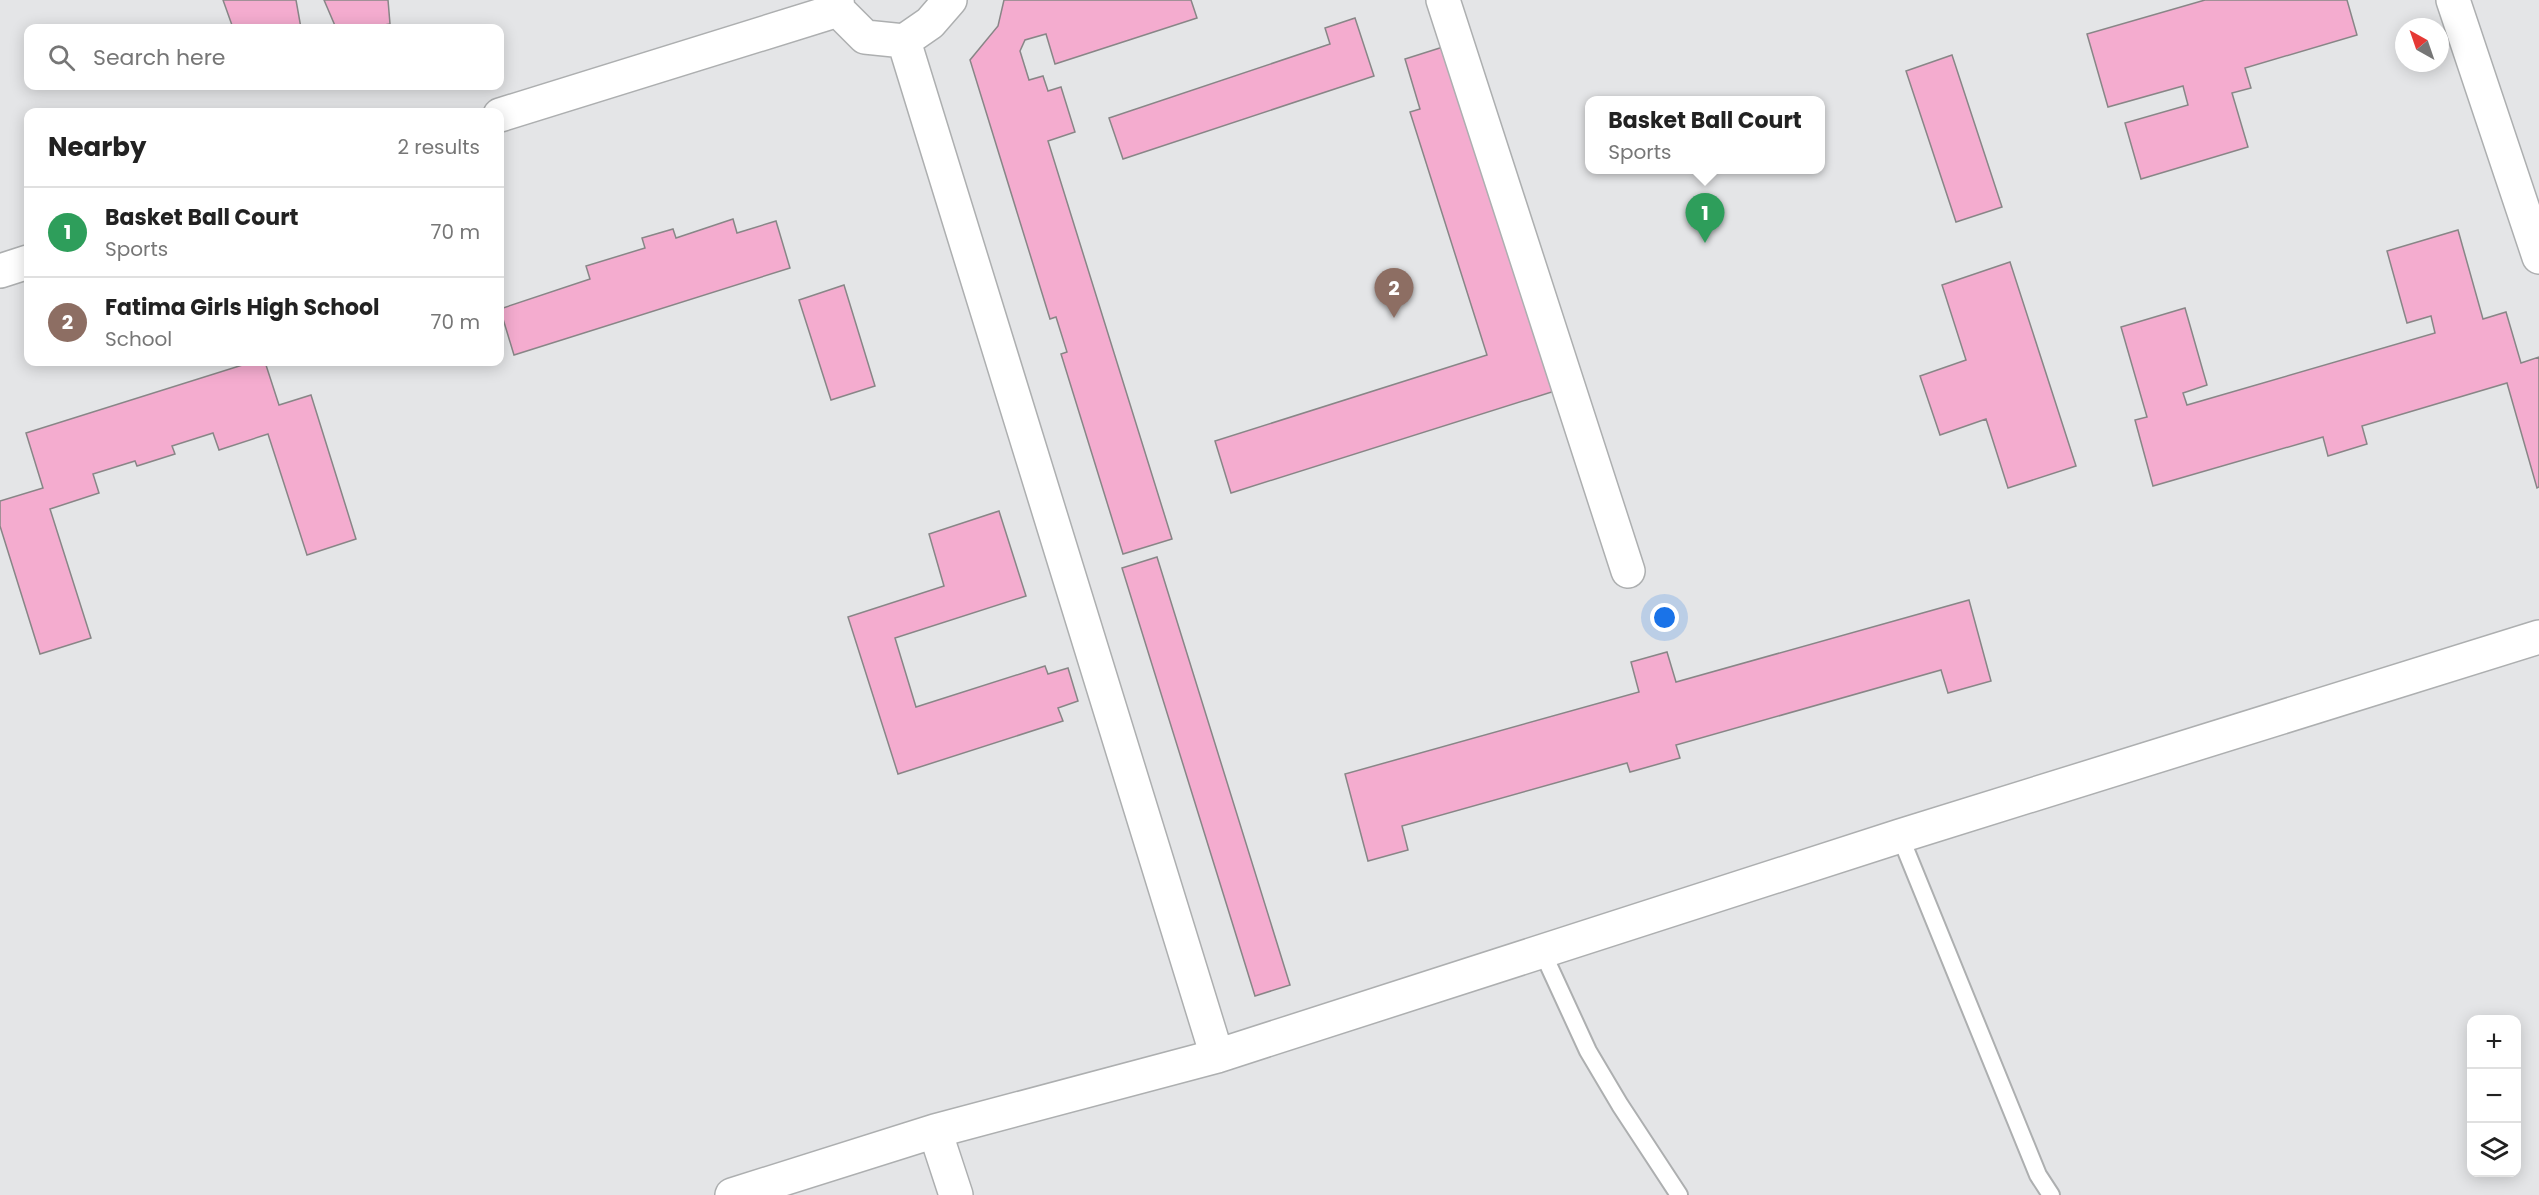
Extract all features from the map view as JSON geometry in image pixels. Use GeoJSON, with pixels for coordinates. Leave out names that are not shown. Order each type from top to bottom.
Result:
{"type":"FeatureCollection","features":[{"type":"Feature","properties":{"kind":"street"},"geometry":{"type":"LineString","coordinates":[[504,114],[838,5],[865,37],[904,40],[930,23],[950,0]]}},
{"type":"Feature","properties":{"kind":"street"},"geometry":{"type":"LineString","coordinates":[[1443,0],[1628,571]]}},
{"type":"Feature","properties":{"kind":"street"},"geometry":{"type":"LineString","coordinates":[[2453,0],[2539,257]]}},
{"type":"Feature","properties":{"kind":"street"},"geometry":{"type":"LineString","coordinates":[[904,40],[1217,1056]]}},
{"type":"Feature","properties":{"kind":"street"},"geometry":{"type":"LineString","coordinates":[[0,271],[24,263]]}},
{"type":"Feature","properties":{"kind":"street"},"geometry":{"type":"LineString","coordinates":[[732,1195],[935,1131],[1217,1056],[1900,836],[2539,637]]}},
{"type":"Feature","properties":{"kind":"street"},"geometry":{"type":"LineString","coordinates":[[935,1131],[956,1195]]}},
{"type":"Feature","properties":{"kind":"lane"},"geometry":{"type":"LineString","coordinates":[[1900,836],[2038,1174],[2051,1195]]}},
{"type":"Feature","properties":{"kind":"lane"},"geometry":{"type":"LineString","coordinates":[[1542,951],[1588,1051],[1679,1195]]}},
{"type":"Feature","properties":{"kind":"building"},"geometry":{"type":"Polygon","coordinates":[[[223,0],[296,0],[300,24],[232,24],[223,0]]]}},
{"type":"Feature","properties":{"kind":"building"},"geometry":{"type":"Polygon","coordinates":[[[324,0],[388,0],[390,24],[334,24],[324,0]]]}},
{"type":"Feature","properties":{"kind":"building"},"geometry":{"type":"Polygon","coordinates":[[[1004,0],[1191,0],[1197,18],[1055,64],[1046,34],[1025,40],[1020,51],[1029,80],[1043,76],[1048,91],[1061,87],[1075,132],[1048,141],[1172,539],[1123,554],[1061,354],[1067,352],[1056,317],[1050,319],[970,60],[998,26],[1004,0]]]}},
{"type":"Feature","properties":{"kind":"building"},"geometry":{"type":"Polygon","coordinates":[[[2205,0],[2347,0],[2357,35],[2245,68],[2251,88],[2232,93],[2248,147],[2141,179],[2125,123],[2188,105],[2183,86],[2108,107],[2087,34],[2205,0]]]}},
{"type":"Feature","properties":{"kind":"building"},"geometry":{"type":"Polygon","coordinates":[[[1355,18],[1374,76],[1123,159],[1109,118],[1330,44],[1325,28],[1355,18]]]}},
{"type":"Feature","properties":{"kind":"building"},"geometry":{"type":"Polygon","coordinates":[[[1443,47],[1558,390],[1231,493],[1215,441],[1487,355],[1410,112],[1420,109],[1405,59],[1443,47]]]}},
{"type":"Feature","properties":{"kind":"building"},"geometry":{"type":"Polygon","coordinates":[[[1952,55],[2002,207],[1956,222],[1906,71],[1952,55]]]}},
{"type":"Feature","properties":{"kind":"building"},"geometry":{"type":"Polygon","coordinates":[[[733,219],[737,233],[776,221],[790,268],[514,355],[504,322],[504,308],[590,279],[586,266],[645,248],[642,238],[673,229],[676,238],[733,219]]]}},
{"type":"Feature","properties":{"kind":"building"},"geometry":{"type":"Polygon","coordinates":[[[2458,230],[2483,319],[2506,312],[2521,363],[2539,357],[2539,487],[2537,488],[2507,383],[2362,426],[2367,444],[2328,456],[2323,437],[2153,486],[2135,420],[2147,417],[2121,327],[2185,308],[2207,385],[2183,393],[2187,405],[2435,333],[2431,316],[2407,323],[2387,251],[2458,230]]]}},
{"type":"Feature","properties":{"kind":"building"},"geometry":{"type":"Polygon","coordinates":[[[2010,262],[2076,466],[2008,488],[1986,419],[1940,435],[1920,376],[1966,360],[1942,285],[2010,262]]]}},
{"type":"Feature","properties":{"kind":"building"},"geometry":{"type":"Polygon","coordinates":[[[844,285],[875,386],[831,400],[799,300],[844,285]]]}},
{"type":"Feature","properties":{"kind":"building"},"geometry":{"type":"Polygon","coordinates":[[[239,366],[266,366],[279,405],[311,395],[356,539],[307,555],[268,434],[219,450],[213,433],[172,446],[175,454],[137,466],[135,461],[93,474],[99,493],[50,509],[91,638],[40,654],[0,526],[0,501],[43,488],[26,433],[239,366]]]}},
{"type":"Feature","properties":{"kind":"building"},"geometry":{"type":"Polygon","coordinates":[[[999,511],[1026,596],[895,638],[916,707],[1045,666],[1048,674],[1068,668],[1078,701],[1058,708],[1063,721],[898,774],[848,617],[944,586],[929,534],[999,511]]]}},
{"type":"Feature","properties":{"kind":"building"},"geometry":{"type":"Polygon","coordinates":[[[1157,557],[1290,985],[1255,996],[1122,568],[1157,557]]]}},
{"type":"Feature","properties":{"kind":"building"},"geometry":{"type":"Polygon","coordinates":[[[1969,600],[1991,681],[1948,693],[1941,670],[1676,745],[1680,758],[1630,772],[1627,763],[1402,826],[1408,850],[1368,861],[1345,774],[1639,692],[1631,662],[1667,652],[1676,682],[1969,600]]]}},
{"type":"Feature","properties":{"kind":"place","name":"Basket Ball Court"},"geometry":{"type":"Point","coordinates":[1705,243]}},
{"type":"Feature","properties":{"kind":"place","name":"Fatima Girls High School"},"geometry":{"type":"Point","coordinates":[1394,318]}}]}
